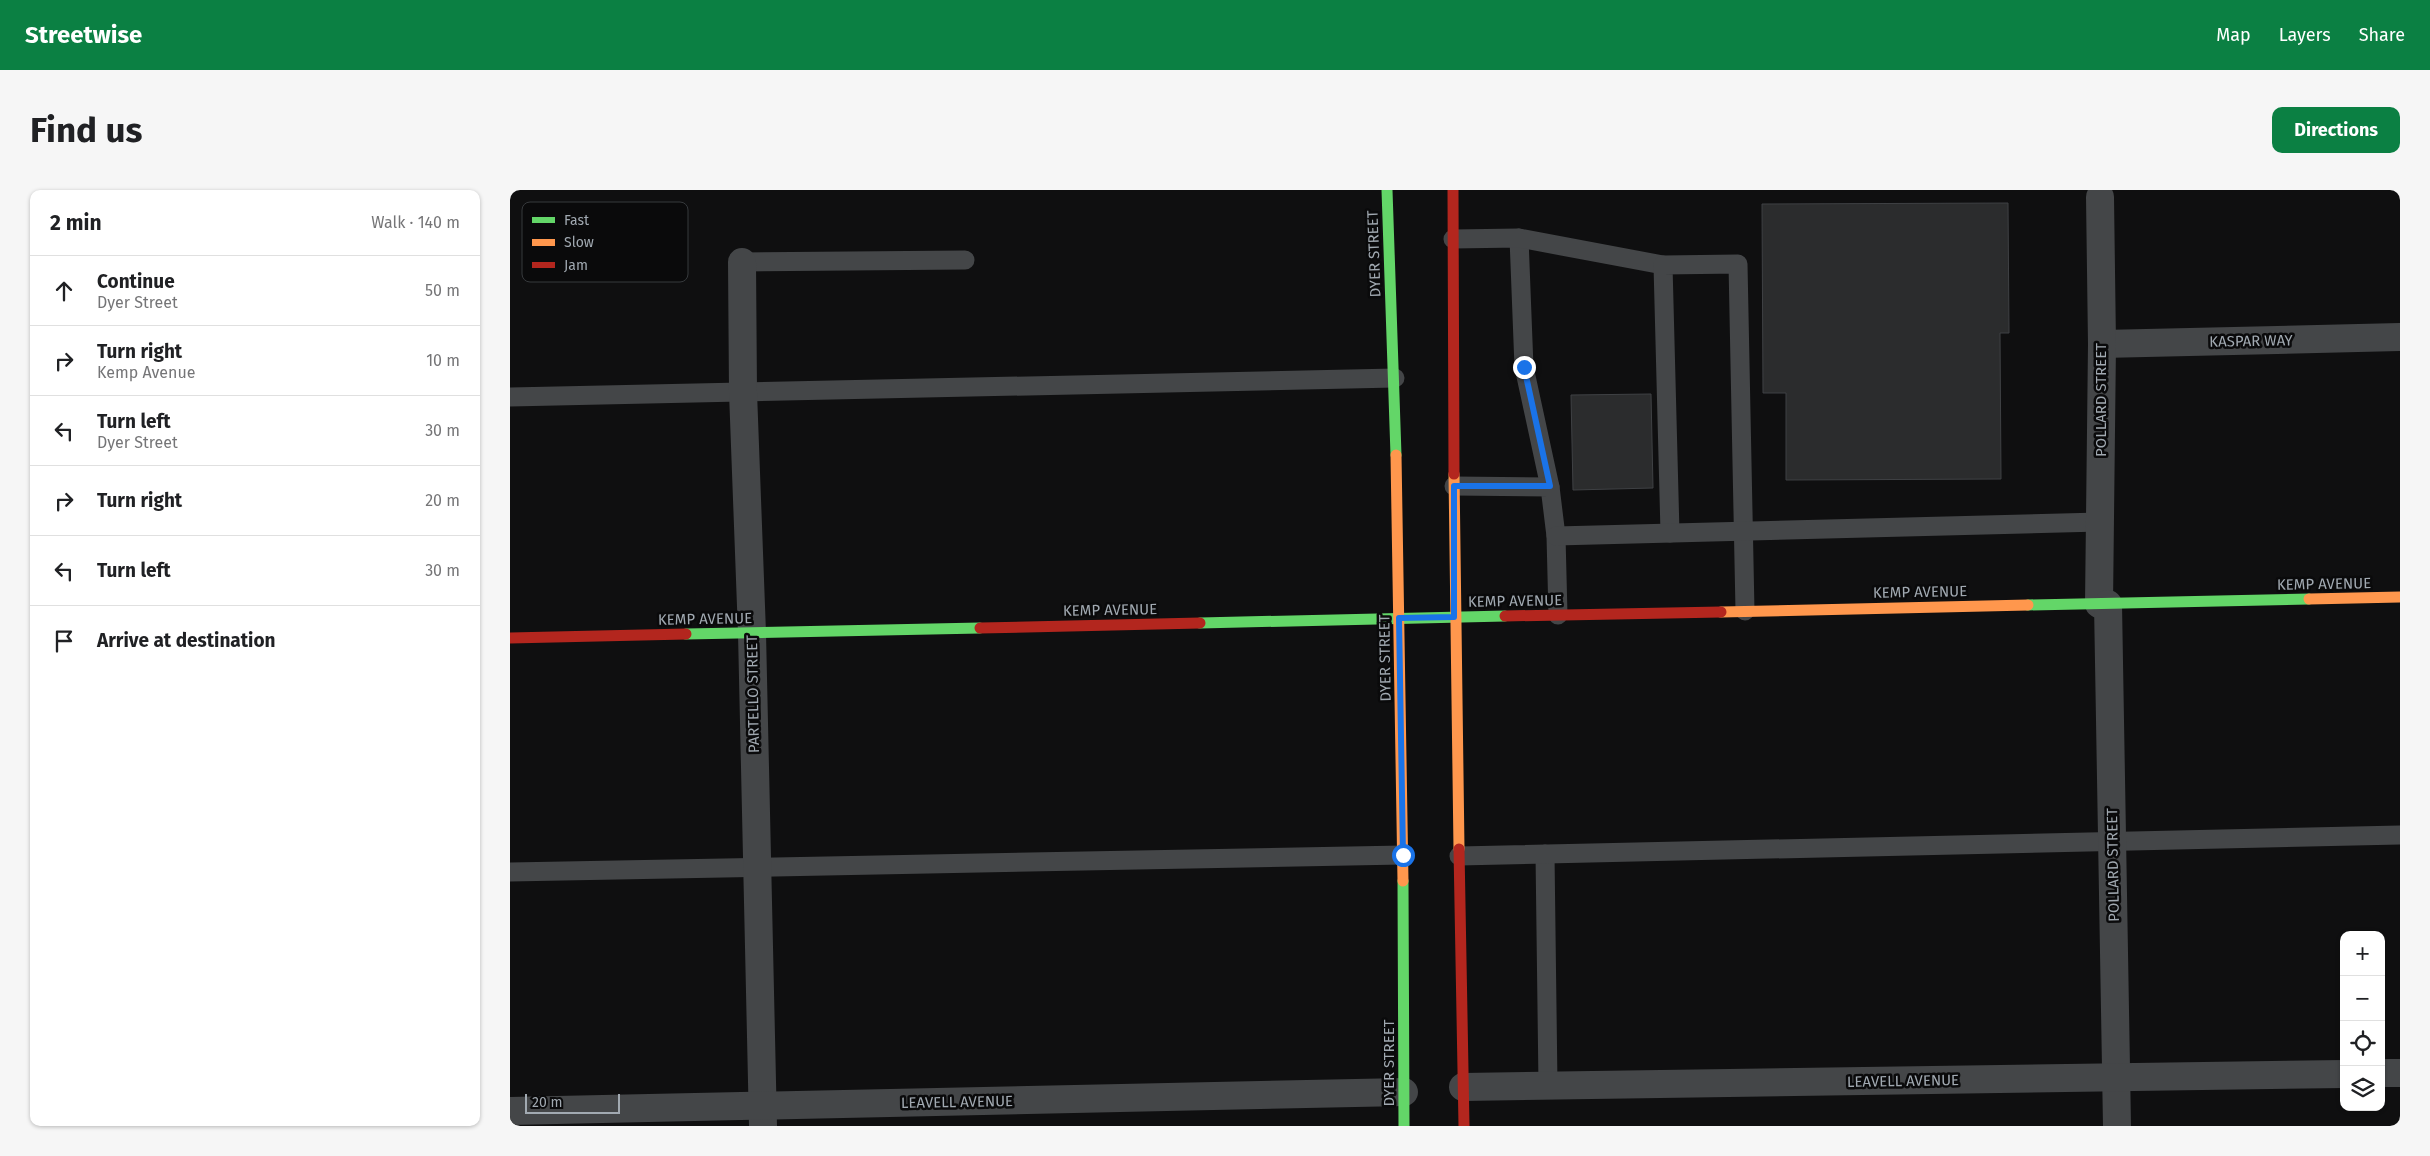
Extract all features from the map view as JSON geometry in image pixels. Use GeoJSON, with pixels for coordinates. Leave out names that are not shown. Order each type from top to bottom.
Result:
{"type":"FeatureCollection","features":[{"type":"Feature","properties":{"kind":"main road","name":"DYER STREET"},"geometry":{"type":"LineString","coordinates":[[1387,190],[1395,378],[1403,855],[1404,1126]]}},
{"type":"Feature","properties":{"kind":"main road"},"geometry":{"type":"LineString","coordinates":[[1453,190],[1454,617],[1464,1126]]}},
{"type":"Feature","properties":{"kind":"main road","name":"KEMP AVENUE"},"geometry":{"type":"LineString","coordinates":[[510,638],[2400,597]]}},
{"type":"Feature","properties":{"kind":"street","name":"POLLARD STREET"},"geometry":{"type":"LineString","coordinates":[[2100,197],[2102,344],[2100,522],[2112,840],[2117,1126]]}},
{"type":"Feature","properties":{"kind":"street","name":"PARTELLO STREET"},"geometry":{"type":"LineString","coordinates":[[742,262],[743,392],[752,633],[763,1116]]}},
{"type":"Feature","properties":{"kind":"street","name":"KASPAR WAY"},"geometry":{"type":"LineString","coordinates":[[2102,344],[2400,337]]}},
{"type":"Feature","properties":{"kind":"street"},"geometry":{"type":"LineString","coordinates":[[2385,1073],[2400,1073]]}},
{"type":"Feature","properties":{"kind":"street","name":"LEAVELL AVENUE"},"geometry":{"type":"LineString","coordinates":[[1463,1087],[2117,1079],[2340,1074]]}},
{"type":"Feature","properties":{"kind":"street","name":"LEAVELL AVENUE"},"geometry":{"type":"LineString","coordinates":[[510,1111],[763,1116],[1404,1092]]}},
{"type":"Feature","properties":{"kind":"lane"},"geometry":{"type":"LineString","coordinates":[[1453,239],[1519,238],[1663,264],[1738,264],[1745,611]]}},
{"type":"Feature","properties":{"kind":"lane"},"geometry":{"type":"LineString","coordinates":[[1519,238],[1524,367],[1550,486],[1556,536],[1558,615]]}},
{"type":"Feature","properties":{"kind":"lane"},"geometry":{"type":"LineString","coordinates":[[742,262],[964,260]]}},
{"type":"Feature","properties":{"kind":"lane"},"geometry":{"type":"LineString","coordinates":[[1663,264],[1670,533]]}},
{"type":"Feature","properties":{"kind":"lane"},"geometry":{"type":"LineString","coordinates":[[510,397],[1395,378]]}},
{"type":"Feature","properties":{"kind":"lane"},"geometry":{"type":"LineString","coordinates":[[1454,486],[1550,486]]}},
{"type":"Feature","properties":{"kind":"lane"},"geometry":{"type":"LineString","coordinates":[[1556,536],[2100,522]]}},
{"type":"Feature","properties":{"kind":"lane"},"geometry":{"type":"LineString","coordinates":[[1459,856],[2400,835]]}},
{"type":"Feature","properties":{"kind":"lane"},"geometry":{"type":"LineString","coordinates":[[1545,854],[1548,1085]]}},
{"type":"Feature","properties":{"kind":"lane"},"geometry":{"type":"LineString","coordinates":[[510,872],[1403,855]]}},
{"type":"Feature","properties":{"kind":"building"},"geometry":{"type":"Polygon","coordinates":[[[2008,203],[2009,333],[2000,333],[2001,479],[1786,480],[1786,393],[1763,393],[1762,204],[2008,203]]]}},
{"type":"Feature","properties":{"kind":"building"},"geometry":{"type":"Polygon","coordinates":[[[1651,394],[1653,488],[1573,490],[1571,395],[1651,394]]]}},
{"type":"Feature","properties":{"kind":"traffic: fast"},"geometry":{"type":"LineString","coordinates":[[1387,190],[1396,455]]}},
{"type":"Feature","properties":{"kind":"traffic: fast"},"geometry":{"type":"LineString","coordinates":[[2028,605],[2309,599]]}},
{"type":"Feature","properties":{"kind":"traffic: fast"},"geometry":{"type":"LineString","coordinates":[[1200,623],[1505,616]]}},
{"type":"Feature","properties":{"kind":"traffic: fast"},"geometry":{"type":"LineString","coordinates":[[686,634],[980,628]]}},
{"type":"Feature","properties":{"kind":"traffic: fast"},"geometry":{"type":"LineString","coordinates":[[1403,881],[1404,1126]]}},
{"type":"Feature","properties":{"kind":"traffic: slow"},"geometry":{"type":"LineString","coordinates":[[1396,455],[1403,881]]}},
{"type":"Feature","properties":{"kind":"traffic: slow"},"geometry":{"type":"LineString","coordinates":[[1454,474],[1459,849]]}},
{"type":"Feature","properties":{"kind":"traffic: slow"},"geometry":{"type":"LineString","coordinates":[[2309,599],[2400,597]]}},
{"type":"Feature","properties":{"kind":"traffic: slow"},"geometry":{"type":"LineString","coordinates":[[1721,612],[2028,605]]}},
{"type":"Feature","properties":{"kind":"traffic: jam"},"geometry":{"type":"LineString","coordinates":[[1453,190],[1454,474]]}},
{"type":"Feature","properties":{"kind":"traffic: jam"},"geometry":{"type":"LineString","coordinates":[[1505,616],[1721,612]]}},
{"type":"Feature","properties":{"kind":"traffic: jam"},"geometry":{"type":"LineString","coordinates":[[980,628],[1200,623]]}},
{"type":"Feature","properties":{"kind":"traffic: jam"},"geometry":{"type":"LineString","coordinates":[[510,638],[686,634]]}},
{"type":"Feature","properties":{"kind":"traffic: jam"},"geometry":{"type":"LineString","coordinates":[[1459,849],[1464,1126]]}},
{"type":"Feature","properties":{"kind":"route"},"geometry":{"type":"LineString","coordinates":[[1403,855],[1399,618],[1454,617],[1454,486],[1550,486],[1524,367]]}}]}
